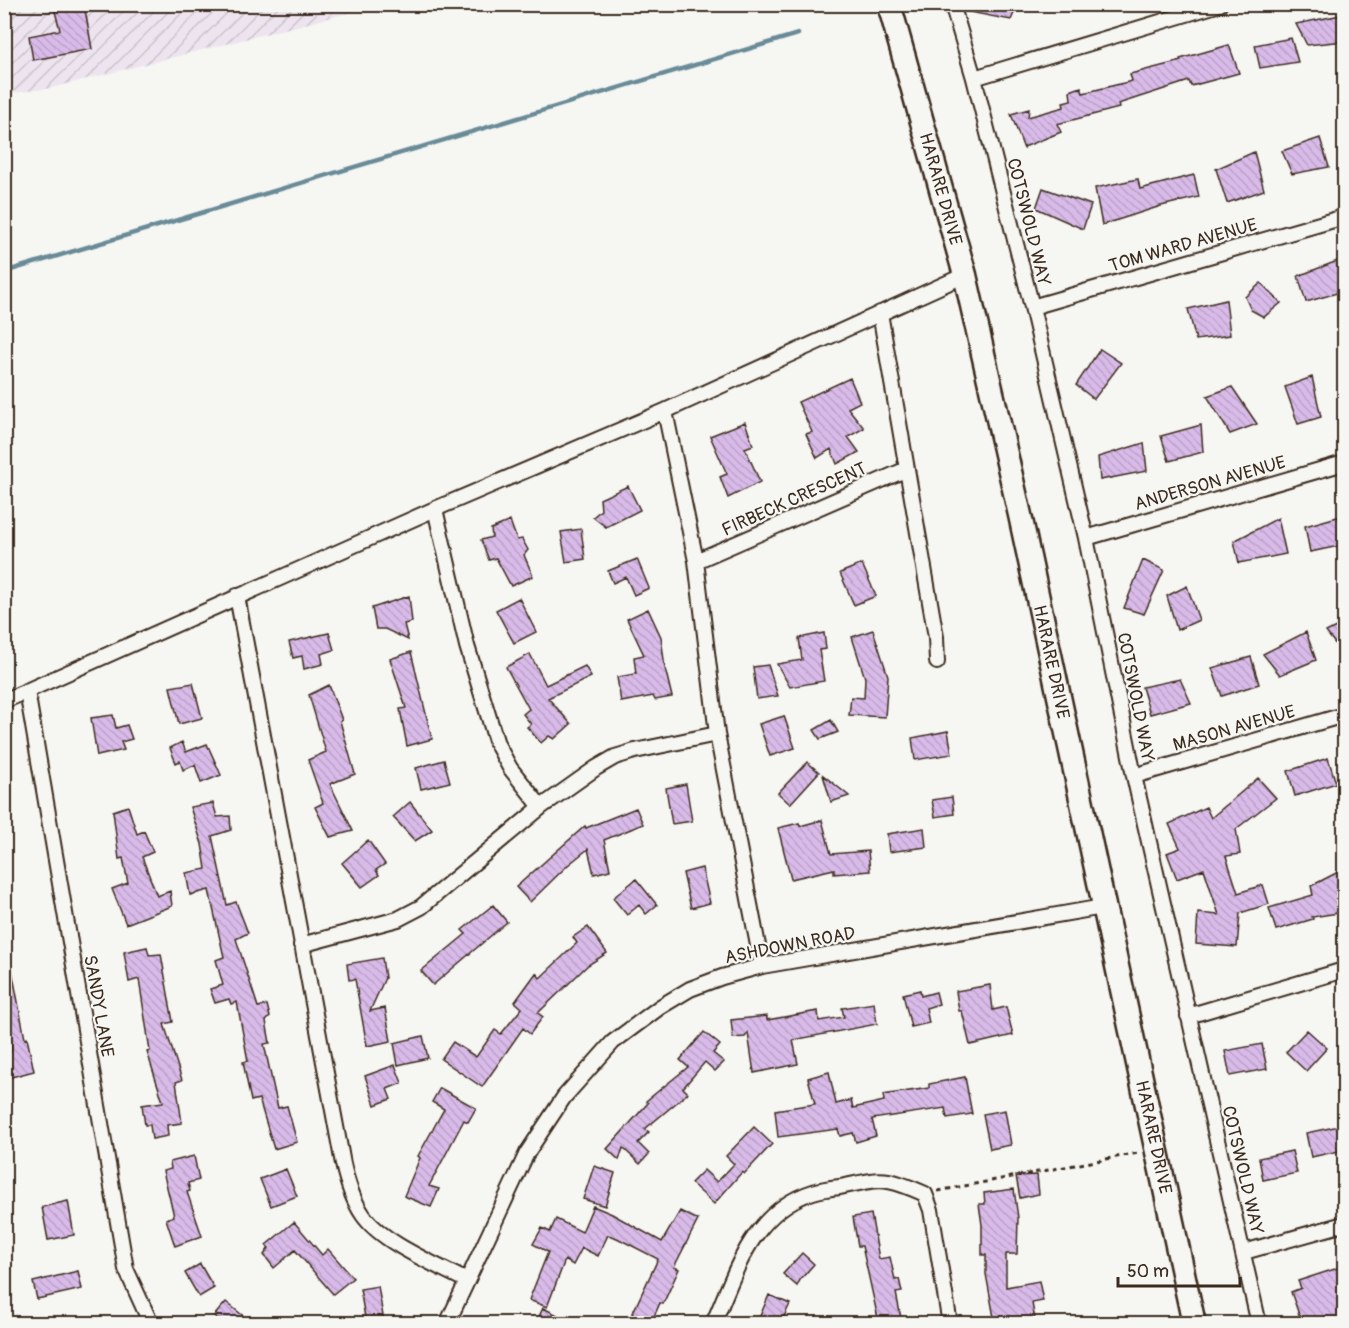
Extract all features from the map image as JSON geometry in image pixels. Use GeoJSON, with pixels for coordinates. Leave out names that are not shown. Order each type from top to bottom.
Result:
{"type":"FeatureCollection","features":[{"type":"Feature","properties":{"kind":"main road","name":"HARARE DRIVE"},"geometry":{"type":"LineString","coordinates":[[889,4],[965,275],[1020,515],[1194,1323]]}},
{"type":"Feature","properties":{"kind":"street","name":"COTSWOLD WAY"},"geometry":{"type":"LineString","coordinates":[[952,4],[974,78],[1032,307],[1086,538],[1134,776],[1259,1323]]}},
{"type":"Feature","properties":{"kind":"street"},"geometry":{"type":"LineString","coordinates":[[974,78],[1221,4]]}},
{"type":"Feature","properties":{"kind":"street","name":"TOM WARD AVENUE"},"geometry":{"type":"LineString","coordinates":[[1032,307],[1344,217]]}},
{"type":"Feature","properties":{"kind":"street"},"geometry":{"type":"LineString","coordinates":[[4,701],[435,509],[665,411],[965,275]]}},
{"type":"Feature","properties":{"kind":"street"},"geometry":{"type":"LineString","coordinates":[[880,313],[936,637],[937,662]]}},
{"type":"Feature","properties":{"kind":"street"},"geometry":{"type":"LineString","coordinates":[[665,411],[696,561],[717,734],[762,966]]}},
{"type":"Feature","properties":{"kind":"street","name":"ANDERSON AVENUE"},"geometry":{"type":"LineString","coordinates":[[1086,538],[1344,463]]}},
{"type":"Feature","properties":{"kind":"street","name":"FIRBECK CRESCENT"},"geometry":{"type":"LineString","coordinates":[[696,561],[907,469]]}},
{"type":"Feature","properties":{"kind":"street"},"geometry":{"type":"LineString","coordinates":[[435,509],[467,646],[497,744],[510,768],[541,807]]}},
{"type":"Feature","properties":{"kind":"street"},"geometry":{"type":"LineString","coordinates":[[237,596],[343,1164],[354,1200],[363,1216],[380,1234],[467,1281]]}},
{"type":"Feature","properties":{"kind":"street","name":"SANDY LANE"},"geometry":{"type":"LineString","coordinates":[[27,691],[126,1269],[151,1323]]}},
{"type":"Feature","properties":{"kind":"street","name":"MASON AVENUE"},"geometry":{"type":"LineString","coordinates":[[1134,776],[1344,715]]}},
{"type":"Feature","properties":{"kind":"street"},"geometry":{"type":"LineString","coordinates":[[302,945],[398,918],[421,907],[541,807],[615,757],[717,734]]}},
{"type":"Feature","properties":{"kind":"street","name":"ASHDOWN ROAD"},"geometry":{"type":"LineString","coordinates":[[447,1323],[527,1153],[564,1098],[613,1042],[660,1007],[690,989],[762,966],[1103,907]]}},
{"type":"Feature","properties":{"kind":"street"},"geometry":{"type":"LineString","coordinates":[[1188,1016],[1344,970]]}},
{"type":"Feature","properties":{"kind":"street"},"geometry":{"type":"LineString","coordinates":[[713,1323],[752,1239],[778,1210],[812,1192],[879,1179],[893,1180],[925,1194],[931,1210],[950,1323]]}},
{"type":"Feature","properties":{"kind":"street"},"geometry":{"type":"LineString","coordinates":[[1244,1252],[1344,1224]]}},
{"type":"Feature","properties":{"kind":"path"},"geometry":{"type":"LineString","coordinates":[[925,1194],[1156,1150]]}},
{"type":"Feature","properties":{"kind":"shaded area"},"geometry":{"type":"Polygon","coordinates":[[[4,5],[380,5],[51,88],[5,94],[4,5]]]}},
{"type":"Feature","properties":{"kind":"building"},"geometry":{"type":"Polygon","coordinates":[[[53,4],[84,4],[92,49],[33,60],[29,36],[60,30],[53,4]]]}},
{"type":"Feature","properties":{"kind":"building"},"geometry":{"type":"Polygon","coordinates":[[[965,4],[1018,4],[1011,20],[964,11],[965,4]]]}},
{"type":"Feature","properties":{"kind":"building"},"geometry":{"type":"Polygon","coordinates":[[[1341,15],[1344,41],[1307,45],[1296,24],[1341,15]]]}},
{"type":"Feature","properties":{"kind":"building"},"geometry":{"type":"Polygon","coordinates":[[[1291,38],[1298,62],[1260,68],[1255,45],[1291,38]]]}},
{"type":"Feature","properties":{"kind":"building"},"geometry":{"type":"Polygon","coordinates":[[[1229,45],[1239,73],[1191,86],[1189,81],[1118,104],[1119,108],[1057,124],[1061,132],[1024,147],[1024,149],[1011,114],[1029,109],[1028,117],[1064,107],[1063,102],[1071,100],[1070,91],[1081,87],[1083,93],[1132,81],[1130,74],[1181,61],[1180,59],[1229,45]]]}},
{"type":"Feature","properties":{"kind":"building"},"geometry":{"type":"Polygon","coordinates":[[[1320,138],[1329,167],[1292,174],[1282,151],[1320,138]]]}},
{"type":"Feature","properties":{"kind":"building"},"geometry":{"type":"Polygon","coordinates":[[[1254,152],[1264,190],[1227,203],[1216,169],[1254,152]]]}},
{"type":"Feature","properties":{"kind":"building"},"geometry":{"type":"Polygon","coordinates":[[[1194,175],[1199,197],[1161,206],[1102,225],[1095,188],[1138,179],[1140,189],[1194,175]]]}},
{"type":"Feature","properties":{"kind":"building"},"geometry":{"type":"Polygon","coordinates":[[[1043,188],[1091,205],[1083,229],[1036,208],[1043,188]]]}},
{"type":"Feature","properties":{"kind":"building"},"geometry":{"type":"Polygon","coordinates":[[[1340,260],[1344,291],[1306,302],[1298,276],[1340,260]]]}},
{"type":"Feature","properties":{"kind":"building"},"geometry":{"type":"Polygon","coordinates":[[[1261,283],[1281,303],[1264,317],[1251,310],[1245,297],[1261,283]]]}},
{"type":"Feature","properties":{"kind":"building"},"geometry":{"type":"Polygon","coordinates":[[[1226,300],[1230,335],[1196,340],[1188,309],[1226,300]]]}},
{"type":"Feature","properties":{"kind":"building"},"geometry":{"type":"Polygon","coordinates":[[[1100,349],[1121,363],[1094,399],[1076,385],[1100,349]]]}},
{"type":"Feature","properties":{"kind":"building"},"geometry":{"type":"Polygon","coordinates":[[[1312,377],[1321,417],[1298,424],[1285,387],[1312,377]]]}},
{"type":"Feature","properties":{"kind":"building"},"geometry":{"type":"Polygon","coordinates":[[[850,378],[860,402],[848,408],[864,428],[848,437],[859,452],[837,464],[831,449],[817,458],[806,434],[812,432],[798,402],[850,378]]]}},
{"type":"Feature","properties":{"kind":"building"},"geometry":{"type":"Polygon","coordinates":[[[1232,387],[1257,424],[1230,434],[1207,396],[1232,387]]]}},
{"type":"Feature","properties":{"kind":"building"},"geometry":{"type":"Polygon","coordinates":[[[745,422],[753,445],[745,448],[760,482],[728,498],[720,477],[727,474],[710,436],[745,422]]]}},
{"type":"Feature","properties":{"kind":"building"},"geometry":{"type":"Polygon","coordinates":[[[1201,425],[1203,452],[1169,461],[1161,436],[1201,425]]]}},
{"type":"Feature","properties":{"kind":"building"},"geometry":{"type":"Polygon","coordinates":[[[1144,443],[1147,471],[1100,480],[1098,457],[1144,443]]]}},
{"type":"Feature","properties":{"kind":"building"},"geometry":{"type":"Polygon","coordinates":[[[628,486],[640,510],[606,527],[593,517],[601,510],[600,499],[628,486]]]}},
{"type":"Feature","properties":{"kind":"building"},"geometry":{"type":"Polygon","coordinates":[[[1341,516],[1344,524],[1344,545],[1310,552],[1305,526],[1341,516]]]}},
{"type":"Feature","properties":{"kind":"building"},"geometry":{"type":"Polygon","coordinates":[[[1278,518],[1286,554],[1239,563],[1234,541],[1278,518]]]}},
{"type":"Feature","properties":{"kind":"building"},"geometry":{"type":"Polygon","coordinates":[[[510,521],[517,540],[522,539],[528,550],[524,555],[533,576],[511,586],[496,558],[489,560],[481,540],[492,537],[491,529],[510,521]]]}},
{"type":"Feature","properties":{"kind":"building"},"geometry":{"type":"Polygon","coordinates":[[[581,529],[585,559],[566,562],[561,532],[581,529]]]}},
{"type":"Feature","properties":{"kind":"building"},"geometry":{"type":"Polygon","coordinates":[[[637,559],[649,588],[634,595],[626,577],[613,583],[608,571],[637,559]]]}},
{"type":"Feature","properties":{"kind":"building"},"geometry":{"type":"Polygon","coordinates":[[[1143,560],[1164,570],[1144,614],[1124,608],[1143,560]]]}},
{"type":"Feature","properties":{"kind":"building"},"geometry":{"type":"Polygon","coordinates":[[[862,564],[876,596],[854,605],[840,573],[862,564]]]}},
{"type":"Feature","properties":{"kind":"building"},"geometry":{"type":"Polygon","coordinates":[[[1187,586],[1199,620],[1177,630],[1167,596],[1187,586]]]}},
{"type":"Feature","properties":{"kind":"building"},"geometry":{"type":"Polygon","coordinates":[[[409,596],[412,622],[404,624],[408,640],[385,629],[376,629],[372,608],[409,596]]]}},
{"type":"Feature","properties":{"kind":"building"},"geometry":{"type":"Polygon","coordinates":[[[519,598],[536,632],[514,643],[496,610],[519,598]]]}},
{"type":"Feature","properties":{"kind":"building"},"geometry":{"type":"Polygon","coordinates":[[[648,609],[661,637],[672,697],[655,700],[653,696],[621,702],[617,677],[636,674],[634,657],[644,655],[627,619],[648,609]]]}},
{"type":"Feature","properties":{"kind":"building"},"geometry":{"type":"Polygon","coordinates":[[[1344,623],[1344,655],[1326,632],[1344,623]]]}},
{"type":"Feature","properties":{"kind":"building"},"geometry":{"type":"Polygon","coordinates":[[[873,630],[888,676],[885,717],[849,715],[851,697],[864,698],[865,678],[852,637],[873,630]]]}},
{"type":"Feature","properties":{"kind":"building"},"geometry":{"type":"Polygon","coordinates":[[[1306,632],[1316,660],[1280,675],[1263,654],[1306,632]]]}},
{"type":"Feature","properties":{"kind":"building"},"geometry":{"type":"Polygon","coordinates":[[[329,633],[334,650],[321,654],[323,664],[304,669],[302,656],[293,658],[289,642],[329,633]]]}},
{"type":"Feature","properties":{"kind":"building"},"geometry":{"type":"Polygon","coordinates":[[[824,633],[826,649],[819,650],[824,681],[790,687],[777,664],[802,660],[799,638],[824,633]]]}},
{"type":"Feature","properties":{"kind":"building"},"geometry":{"type":"Polygon","coordinates":[[[411,652],[432,739],[407,746],[400,709],[406,708],[390,659],[411,652]]]}},
{"type":"Feature","properties":{"kind":"building"},"geometry":{"type":"Polygon","coordinates":[[[530,654],[546,685],[585,666],[591,677],[548,698],[571,724],[554,739],[549,736],[541,743],[527,727],[531,724],[523,714],[529,709],[506,667],[530,654]]]}},
{"type":"Feature","properties":{"kind":"building"},"geometry":{"type":"Polygon","coordinates":[[[1251,657],[1259,684],[1222,696],[1212,668],[1251,657]]]}},
{"type":"Feature","properties":{"kind":"building"},"geometry":{"type":"Polygon","coordinates":[[[768,665],[778,696],[757,699],[753,667],[768,665]]]}},
{"type":"Feature","properties":{"kind":"building"},"geometry":{"type":"Polygon","coordinates":[[[1180,679],[1191,703],[1150,714],[1142,687],[1180,679]]]}},
{"type":"Feature","properties":{"kind":"building"},"geometry":{"type":"Polygon","coordinates":[[[193,683],[202,718],[179,724],[170,687],[193,683]]]}},
{"type":"Feature","properties":{"kind":"building"},"geometry":{"type":"Polygon","coordinates":[[[329,685],[342,720],[340,721],[355,774],[330,784],[353,831],[330,837],[315,807],[323,803],[308,760],[326,752],[309,695],[329,685]]]}},
{"type":"Feature","properties":{"kind":"building"},"geometry":{"type":"Polygon","coordinates":[[[113,715],[116,728],[127,725],[132,739],[121,742],[124,750],[97,756],[91,718],[113,715]]]}},
{"type":"Feature","properties":{"kind":"building"},"geometry":{"type":"Polygon","coordinates":[[[784,716],[795,748],[770,756],[759,724],[784,716]]]}},
{"type":"Feature","properties":{"kind":"building"},"geometry":{"type":"Polygon","coordinates":[[[831,720],[838,732],[820,739],[814,730],[831,720]]]}},
{"type":"Feature","properties":{"kind":"building"},"geometry":{"type":"Polygon","coordinates":[[[948,731],[952,754],[915,760],[912,738],[948,731]]]}},
{"type":"Feature","properties":{"kind":"building"},"geometry":{"type":"Polygon","coordinates":[[[182,742],[186,752],[207,744],[221,775],[201,783],[195,765],[183,770],[180,761],[176,763],[170,748],[182,742]]]}},
{"type":"Feature","properties":{"kind":"building"},"geometry":{"type":"Polygon","coordinates":[[[1328,758],[1336,783],[1295,796],[1288,771],[1328,758]]]}},
{"type":"Feature","properties":{"kind":"building"},"geometry":{"type":"Polygon","coordinates":[[[444,760],[450,782],[421,789],[416,768],[444,760]]]}},
{"type":"Feature","properties":{"kind":"building"},"geometry":{"type":"Polygon","coordinates":[[[807,762],[819,772],[790,804],[778,793],[807,762]]]}},
{"type":"Feature","properties":{"kind":"building"},"geometry":{"type":"Polygon","coordinates":[[[823,775],[849,796],[831,802],[823,775]]]}},
{"type":"Feature","properties":{"kind":"building"},"geometry":{"type":"Polygon","coordinates":[[[1258,778],[1276,798],[1236,829],[1240,854],[1226,856],[1238,893],[1263,885],[1269,904],[1240,913],[1237,947],[1196,944],[1198,913],[1219,915],[1204,869],[1177,879],[1167,853],[1180,848],[1169,824],[1206,807],[1211,818],[1258,778]]]}},
{"type":"Feature","properties":{"kind":"building"},"geometry":{"type":"Polygon","coordinates":[[[686,784],[692,821],[672,824],[666,788],[686,784]]]}},
{"type":"Feature","properties":{"kind":"building"},"geometry":{"type":"Polygon","coordinates":[[[952,797],[954,814],[935,817],[932,800],[952,797]]]}},
{"type":"Feature","properties":{"kind":"building"},"geometry":{"type":"Polygon","coordinates":[[[410,802],[432,830],[415,841],[393,817],[410,802]]]}},
{"type":"Feature","properties":{"kind":"building"},"geometry":{"type":"Polygon","coordinates":[[[213,803],[217,817],[230,816],[231,830],[212,836],[227,905],[236,902],[248,933],[236,939],[258,1007],[267,1005],[270,1017],[266,1021],[270,1043],[264,1044],[278,1108],[287,1106],[297,1142],[274,1149],[259,1099],[251,1101],[243,1062],[248,1061],[237,1002],[231,1004],[229,999],[215,1003],[210,989],[223,985],[216,960],[224,957],[209,890],[190,895],[186,873],[206,869],[202,844],[190,807],[213,803]]]}},
{"type":"Feature","properties":{"kind":"building"},"geometry":{"type":"Polygon","coordinates":[[[128,806],[137,834],[144,831],[153,852],[142,857],[157,896],[170,891],[172,906],[126,924],[112,889],[128,883],[123,858],[119,859],[113,811],[128,806]]]}},
{"type":"Feature","properties":{"kind":"building"},"geometry":{"type":"Polygon","coordinates":[[[636,808],[643,824],[604,840],[610,870],[594,874],[588,849],[530,902],[516,887],[585,826],[586,828],[636,808]]]}},
{"type":"Feature","properties":{"kind":"building"},"geometry":{"type":"Polygon","coordinates":[[[822,820],[831,854],[868,851],[870,871],[834,874],[834,869],[791,879],[778,828],[799,823],[800,826],[822,820]]]}},
{"type":"Feature","properties":{"kind":"building"},"geometry":{"type":"Polygon","coordinates":[[[924,828],[926,847],[889,852],[887,834],[924,828]]]}},
{"type":"Feature","properties":{"kind":"building"},"geometry":{"type":"Polygon","coordinates":[[[368,840],[385,864],[376,870],[379,875],[362,887],[342,863],[368,840]]]}},
{"type":"Feature","properties":{"kind":"building"},"geometry":{"type":"Polygon","coordinates":[[[702,868],[710,903],[691,908],[683,873],[702,868]]]}},
{"type":"Feature","properties":{"kind":"building"},"geometry":{"type":"Polygon","coordinates":[[[1344,869],[1344,912],[1312,917],[1313,919],[1276,930],[1269,908],[1313,895],[1311,886],[1344,869]]]}},
{"type":"Feature","properties":{"kind":"building"},"geometry":{"type":"Polygon","coordinates":[[[636,879],[657,905],[646,914],[639,905],[627,915],[613,898],[636,879]]]}},
{"type":"Feature","properties":{"kind":"building"},"geometry":{"type":"Polygon","coordinates":[[[493,905],[507,922],[433,985],[421,971],[466,934],[462,930],[493,905]]]}},
{"type":"Feature","properties":{"kind":"building"},"geometry":{"type":"Polygon","coordinates":[[[588,927],[607,953],[588,965],[538,1013],[543,1017],[530,1034],[523,1028],[482,1087],[441,1059],[453,1042],[476,1057],[495,1030],[501,1034],[522,1008],[515,1002],[536,973],[540,978],[577,943],[573,937],[588,927]]]}},
{"type":"Feature","properties":{"kind":"building"},"geometry":{"type":"Polygon","coordinates":[[[147,947],[149,955],[161,954],[173,1022],[164,1024],[182,1080],[176,1082],[182,1123],[167,1125],[168,1136],[152,1139],[150,1125],[145,1125],[142,1105],[163,1102],[147,1052],[150,1051],[139,979],[129,982],[124,952],[147,947]]]}},
{"type":"Feature","properties":{"kind":"building"},"geometry":{"type":"Polygon","coordinates":[[[382,958],[385,978],[370,1011],[385,1008],[391,1041],[367,1046],[355,979],[349,980],[347,964],[382,958]]]}},
{"type":"Feature","properties":{"kind":"building"},"geometry":{"type":"Polygon","coordinates":[[[11,965],[25,1039],[27,1038],[34,1071],[4,1079],[4,1054],[11,1052],[10,1024],[4,1026],[4,966],[11,965]]]}},
{"type":"Feature","properties":{"kind":"building"},"geometry":{"type":"Polygon","coordinates":[[[990,985],[993,1010],[1006,1007],[1013,1035],[970,1045],[962,1011],[959,1011],[956,991],[990,985]]]}},
{"type":"Feature","properties":{"kind":"building"},"geometry":{"type":"Polygon","coordinates":[[[920,990],[921,996],[936,992],[939,1004],[926,1008],[929,1023],[911,1027],[903,994],[920,990]]]}},
{"type":"Feature","properties":{"kind":"building"},"geometry":{"type":"Polygon","coordinates":[[[874,1003],[877,1024],[793,1040],[798,1064],[754,1073],[748,1033],[745,1037],[733,1038],[731,1020],[767,1016],[767,1020],[818,1011],[819,1021],[844,1017],[842,1008],[874,1003]]]}},
{"type":"Feature","properties":{"kind":"building"},"geometry":{"type":"Polygon","coordinates":[[[1307,1030],[1327,1048],[1306,1071],[1286,1052],[1307,1030]]]}},
{"type":"Feature","properties":{"kind":"building"},"geometry":{"type":"Polygon","coordinates":[[[704,1032],[720,1045],[713,1053],[724,1062],[715,1071],[705,1062],[683,1088],[688,1093],[645,1129],[649,1132],[638,1143],[649,1154],[640,1164],[623,1148],[619,1160],[607,1149],[648,1103],[646,1101],[688,1067],[680,1060],[704,1032]]]}},
{"type":"Feature","properties":{"kind":"building"},"geometry":{"type":"Polygon","coordinates":[[[423,1036],[428,1058],[398,1065],[394,1043],[423,1036]]]}},
{"type":"Feature","properties":{"kind":"building"},"geometry":{"type":"Polygon","coordinates":[[[1262,1044],[1267,1069],[1230,1076],[1225,1051],[1262,1044]]]}},
{"type":"Feature","properties":{"kind":"building"},"geometry":{"type":"Polygon","coordinates":[[[395,1065],[402,1083],[387,1089],[391,1099],[375,1105],[365,1076],[395,1065]]]}},
{"type":"Feature","properties":{"kind":"building"},"geometry":{"type":"Polygon","coordinates":[[[829,1072],[836,1104],[851,1100],[853,1108],[884,1101],[883,1095],[929,1088],[929,1084],[965,1077],[972,1114],[947,1118],[945,1108],[872,1119],[876,1136],[856,1142],[853,1133],[840,1136],[838,1129],[778,1137],[775,1110],[815,1104],[808,1078],[829,1072]]]}},
{"type":"Feature","properties":{"kind":"building"},"geometry":{"type":"Polygon","coordinates":[[[440,1088],[476,1108],[468,1122],[464,1120],[429,1186],[439,1189],[431,1207],[404,1196],[420,1158],[418,1156],[444,1109],[432,1102],[440,1088]]]}},
{"type":"Feature","properties":{"kind":"building"},"geometry":{"type":"Polygon","coordinates":[[[1005,1110],[1011,1145],[990,1149],[983,1114],[1005,1110]]]}},
{"type":"Feature","properties":{"kind":"building"},"geometry":{"type":"Polygon","coordinates":[[[1344,1125],[1344,1150],[1311,1157],[1306,1133],[1344,1125]]]}},
{"type":"Feature","properties":{"kind":"building"},"geometry":{"type":"Polygon","coordinates":[[[754,1127],[772,1144],[744,1174],[742,1172],[714,1204],[691,1183],[704,1170],[717,1182],[734,1164],[726,1156],[754,1127]]]}},
{"type":"Feature","properties":{"kind":"building"},"geometry":{"type":"Polygon","coordinates":[[[1292,1151],[1297,1173],[1263,1180],[1259,1158],[1292,1151]]]}},
{"type":"Feature","properties":{"kind":"building"},"geometry":{"type":"Polygon","coordinates":[[[194,1156],[199,1180],[188,1183],[190,1191],[187,1192],[202,1236],[175,1246],[166,1219],[174,1216],[163,1171],[171,1169],[170,1162],[194,1156]]]}},
{"type":"Feature","properties":{"kind":"building"},"geometry":{"type":"Polygon","coordinates":[[[594,1166],[615,1173],[605,1206],[583,1199],[594,1166]]]}},
{"type":"Feature","properties":{"kind":"building"},"geometry":{"type":"Polygon","coordinates":[[[286,1169],[297,1196],[271,1206],[260,1179],[286,1169]]]}},
{"type":"Feature","properties":{"kind":"building"},"geometry":{"type":"Polygon","coordinates":[[[1037,1175],[1039,1194],[1020,1198],[1016,1176],[1037,1175]]]}},
{"type":"Feature","properties":{"kind":"building"},"geometry":{"type":"Polygon","coordinates":[[[1014,1189],[1018,1218],[1017,1254],[1006,1254],[1006,1287],[1039,1281],[1043,1301],[1032,1303],[1035,1320],[995,1323],[986,1274],[986,1255],[982,1255],[979,1204],[985,1204],[984,1193],[1014,1189]]]}},
{"type":"Feature","properties":{"kind":"building"},"geometry":{"type":"Polygon","coordinates":[[[68,1201],[74,1235],[48,1240],[42,1207],[68,1201]]]}},
{"type":"Feature","properties":{"kind":"building"},"geometry":{"type":"Polygon","coordinates":[[[593,1206],[662,1242],[680,1211],[698,1220],[674,1267],[679,1269],[663,1304],[660,1303],[651,1323],[628,1323],[658,1259],[608,1235],[598,1256],[582,1248],[573,1265],[565,1260],[547,1307],[529,1300],[548,1252],[533,1244],[542,1228],[550,1232],[556,1219],[582,1232],[593,1206]]]}},
{"type":"Feature","properties":{"kind":"building"},"geometry":{"type":"Polygon","coordinates":[[[871,1214],[879,1259],[890,1257],[895,1280],[899,1279],[902,1292],[896,1293],[902,1323],[879,1323],[862,1246],[858,1246],[853,1217],[871,1214]]]}},
{"type":"Feature","properties":{"kind":"building"},"geometry":{"type":"Polygon","coordinates":[[[294,1222],[322,1255],[328,1249],[353,1278],[333,1294],[295,1250],[274,1268],[264,1255],[269,1248],[266,1245],[294,1222]]]}},
{"type":"Feature","properties":{"kind":"building"},"geometry":{"type":"Polygon","coordinates":[[[802,1253],[814,1264],[797,1286],[783,1274],[802,1253]]]}},
{"type":"Feature","properties":{"kind":"building"},"geometry":{"type":"Polygon","coordinates":[[[200,1264],[214,1288],[199,1297],[185,1273],[200,1264]]]}},
{"type":"Feature","properties":{"kind":"building"},"geometry":{"type":"Polygon","coordinates":[[[1344,1266],[1344,1323],[1302,1323],[1291,1292],[1301,1288],[1298,1281],[1344,1266]]]}},
{"type":"Feature","properties":{"kind":"building"},"geometry":{"type":"Polygon","coordinates":[[[78,1271],[82,1289],[37,1299],[33,1282],[78,1271]]]}},
{"type":"Feature","properties":{"kind":"building"},"geometry":{"type":"Polygon","coordinates":[[[378,1286],[384,1322],[366,1323],[360,1289],[378,1286]]]}},
{"type":"Feature","properties":{"kind":"building"},"geometry":{"type":"Polygon","coordinates":[[[769,1295],[790,1304],[781,1323],[757,1323],[769,1295]]]}},
{"type":"Feature","properties":{"kind":"building"},"geometry":{"type":"Polygon","coordinates":[[[226,1302],[252,1323],[223,1323],[214,1316],[226,1302]]]}},
{"type":"Feature","properties":{"kind":"building"},"geometry":{"type":"Polygon","coordinates":[[[543,1308],[574,1323],[536,1323],[543,1308]]]}},
{"type":"Feature","properties":{"kind":"waterway"},"geometry":{"type":"LineString","coordinates":[[4,272],[798,34]]}}]}
